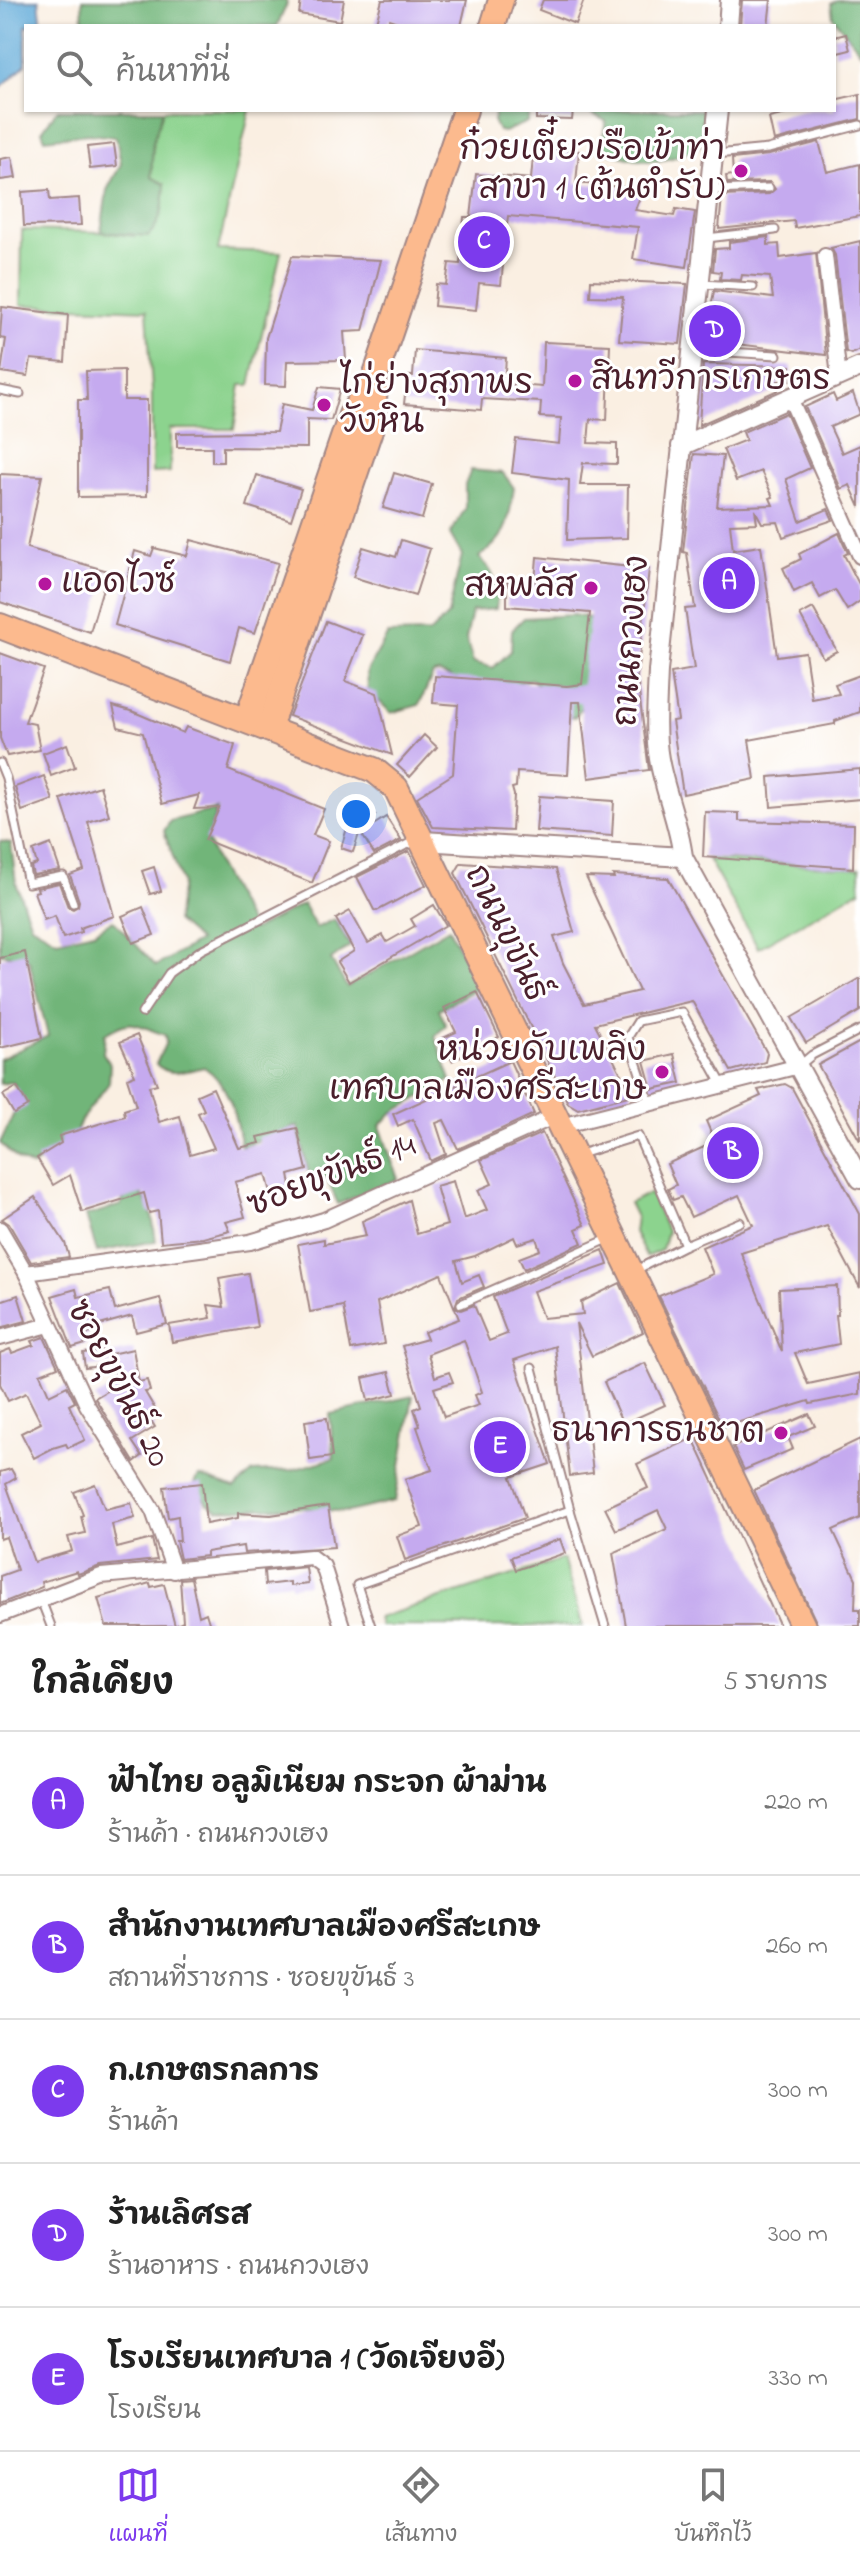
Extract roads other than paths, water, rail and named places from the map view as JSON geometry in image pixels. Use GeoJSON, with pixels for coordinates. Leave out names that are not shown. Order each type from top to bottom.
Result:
{"type":"FeatureCollection","features":[{"type":"Feature","properties":{"kind":"main road"},"geometry":{"type":"LineString","coordinates":[[494,24],[501,0]]}},
{"type":"Feature","properties":{"kind":"main road"},"geometry":{"type":"LineString","coordinates":[[258,724],[373,421],[375,377],[464,112]]}},
{"type":"Feature","properties":{"kind":"main road","name":"ถนนขุขันธ์"},"geometry":{"type":"LineString","coordinates":[[0,626],[374,770],[396,788],[803,1626]]}},
{"type":"Feature","properties":{"kind":"street"},"geometry":{"type":"LineString","coordinates":[[728,24],[730,0]]}},
{"type":"Feature","properties":{"kind":"street","name":"ถนนกวงเฮง"},"geometry":{"type":"LineString","coordinates":[[718,112],[681,446],[656,714],[659,758],[680,830],[683,857],[860,1179]]}},
{"type":"Feature","properties":{"kind":"street"},"geometry":{"type":"LineString","coordinates":[[825,256],[839,377]]}},
{"type":"Feature","properties":{"kind":"street"},"geometry":{"type":"LineString","coordinates":[[681,446],[860,367]]}},
{"type":"Feature","properties":{"kind":"street"},"geometry":{"type":"LineString","coordinates":[[790,398],[860,556]]}},
{"type":"Feature","properties":{"kind":"street"},"geometry":{"type":"LineString","coordinates":[[423,841],[683,857]]}},
{"type":"Feature","properties":{"kind":"street","name":"ซอยขุขันธ์ 14"},"geometry":{"type":"LineString","coordinates":[[26,1273],[250,1242],[324,1220],[558,1121],[650,1104],[799,1066]]}},
{"type":"Feature","properties":{"kind":"street","name":"ซอยขุขันธ์ 20"},"geometry":{"type":"LineString","coordinates":[[0,1229],[26,1273],[87,1405],[153,1511],[174,1571]]}},
{"type":"Feature","properties":{"kind":"street"},"geometry":{"type":"LineString","coordinates":[[0,1338],[49,1325]]}},
{"type":"Feature","properties":{"kind":"street"},"geometry":{"type":"LineString","coordinates":[[0,1615],[101,1576],[311,1557],[323,1566],[342,1626]]}},
{"type":"Feature","properties":{"kind":"lane"},"geometry":{"type":"LineString","coordinates":[[714,154],[768,149],[860,125]]}},
{"type":"Feature","properties":{"kind":"lane"},"geometry":{"type":"LineString","coordinates":[[710,190],[769,188]]}},
{"type":"Feature","properties":{"kind":"lane"},"geometry":{"type":"LineString","coordinates":[[704,238],[775,230]]}},
{"type":"Feature","properties":{"kind":"lane"},"geometry":{"type":"LineString","coordinates":[[699,284],[753,287]]}},
{"type":"Feature","properties":{"kind":"lane"},"geometry":{"type":"LineString","coordinates":[[692,350],[777,355]]}},
{"type":"Feature","properties":{"kind":"lane"},"geometry":{"type":"LineString","coordinates":[[0,390],[20,394]]}},
{"type":"Feature","properties":{"kind":"lane"},"geometry":{"type":"LineString","coordinates":[[0,763],[6,778],[28,883],[63,876],[73,903]]}},
{"type":"Feature","properties":{"kind":"lane"},"geometry":{"type":"LineString","coordinates":[[142,1013],[169,973],[201,950],[406,845],[423,841]]}},
{"type":"Feature","properties":{"kind":"lane"},"geometry":{"type":"LineString","coordinates":[[650,1104],[628,1037],[638,1021],[682,1012],[723,1085]]}},
{"type":"Feature","properties":{"kind":"lane"},"geometry":{"type":"LineString","coordinates":[[799,1066],[812,1055],[860,1030]]}},
{"type":"Feature","properties":{"kind":"lane"},"geometry":{"type":"LineString","coordinates":[[575,1156],[638,1136],[685,1245]]}},
{"type":"Feature","properties":{"kind":"lane"},"geometry":{"type":"LineString","coordinates":[[631,1272],[740,1222]]}},
{"type":"Feature","properties":{"kind":"lane"},"geometry":{"type":"LineString","coordinates":[[461,1304],[614,1237]]}},
{"type":"Feature","properties":{"kind":"lane"},"geometry":{"type":"LineString","coordinates":[[532,1368],[605,1626]]}},
{"type":"Feature","properties":{"kind":"lane"},"geometry":{"type":"LineString","coordinates":[[371,1626],[357,1585],[570,1510]]}},
{"type":"Feature","properties":{"kind":"lane"},"geometry":{"type":"LineString","coordinates":[[41,1598],[51,1626]]}},
{"type":"Feature","properties":{"kind":"water"},"geometry":{"type":"Polygon","coordinates":[[[0,0],[39,0],[42,24],[24,24],[24,66],[0,88],[0,0]]]}},
{"type":"Feature","properties":{"kind":"place","name":"ก๋วยเตี๋ยวเรือเข้าท่า สาขา 1 (ต้นตำรับ)"},"geometry":{"type":"Point","coordinates":[741,171]}},
{"type":"Feature","properties":{"kind":"place","name":"ก.เกษตรกลการ"},"geometry":{"type":"Point","coordinates":[484,242]}},
{"type":"Feature","properties":{"kind":"place","name":"ร้านเลิศรส"},"geometry":{"type":"Point","coordinates":[715,331]}},
{"type":"Feature","properties":{"kind":"place","name":"สินทวีการเกษตร"},"geometry":{"type":"Point","coordinates":[575,381]}},
{"type":"Feature","properties":{"kind":"place","name":"ไก่ย่างสุภาพร วังหิน"},"geometry":{"type":"Point","coordinates":[324,405]}},
{"type":"Feature","properties":{"kind":"place","name":"ฟ้าไทย อลูมิเนียม กระจก ผ้าม่าน"},"geometry":{"type":"Point","coordinates":[729,583]}},
{"type":"Feature","properties":{"kind":"place","name":"แอดไวซ์"},"geometry":{"type":"Point","coordinates":[45,584]}},
{"type":"Feature","properties":{"kind":"place","name":"สหพลัส"},"geometry":{"type":"Point","coordinates":[591,588]}},
{"type":"Feature","properties":{"kind":"place","name":"หน่วยดับเพลิง เทศบาลเมืองศรีสะเกษ"},"geometry":{"type":"Point","coordinates":[662,1072]}},
{"type":"Feature","properties":{"kind":"place","name":"สำนักงานเทศบาลเมืองศรีสะเกษ"},"geometry":{"type":"Point","coordinates":[733,1153]}},
{"type":"Feature","properties":{"kind":"place","name":"ธนาคารธนชาต"},"geometry":{"type":"Point","coordinates":[781,1433]}},
{"type":"Feature","properties":{"kind":"place","name":"โรงเรียนเทศบาล 1 (วัดเจียงอี)"},"geometry":{"type":"Point","coordinates":[500,1447]}}]}
